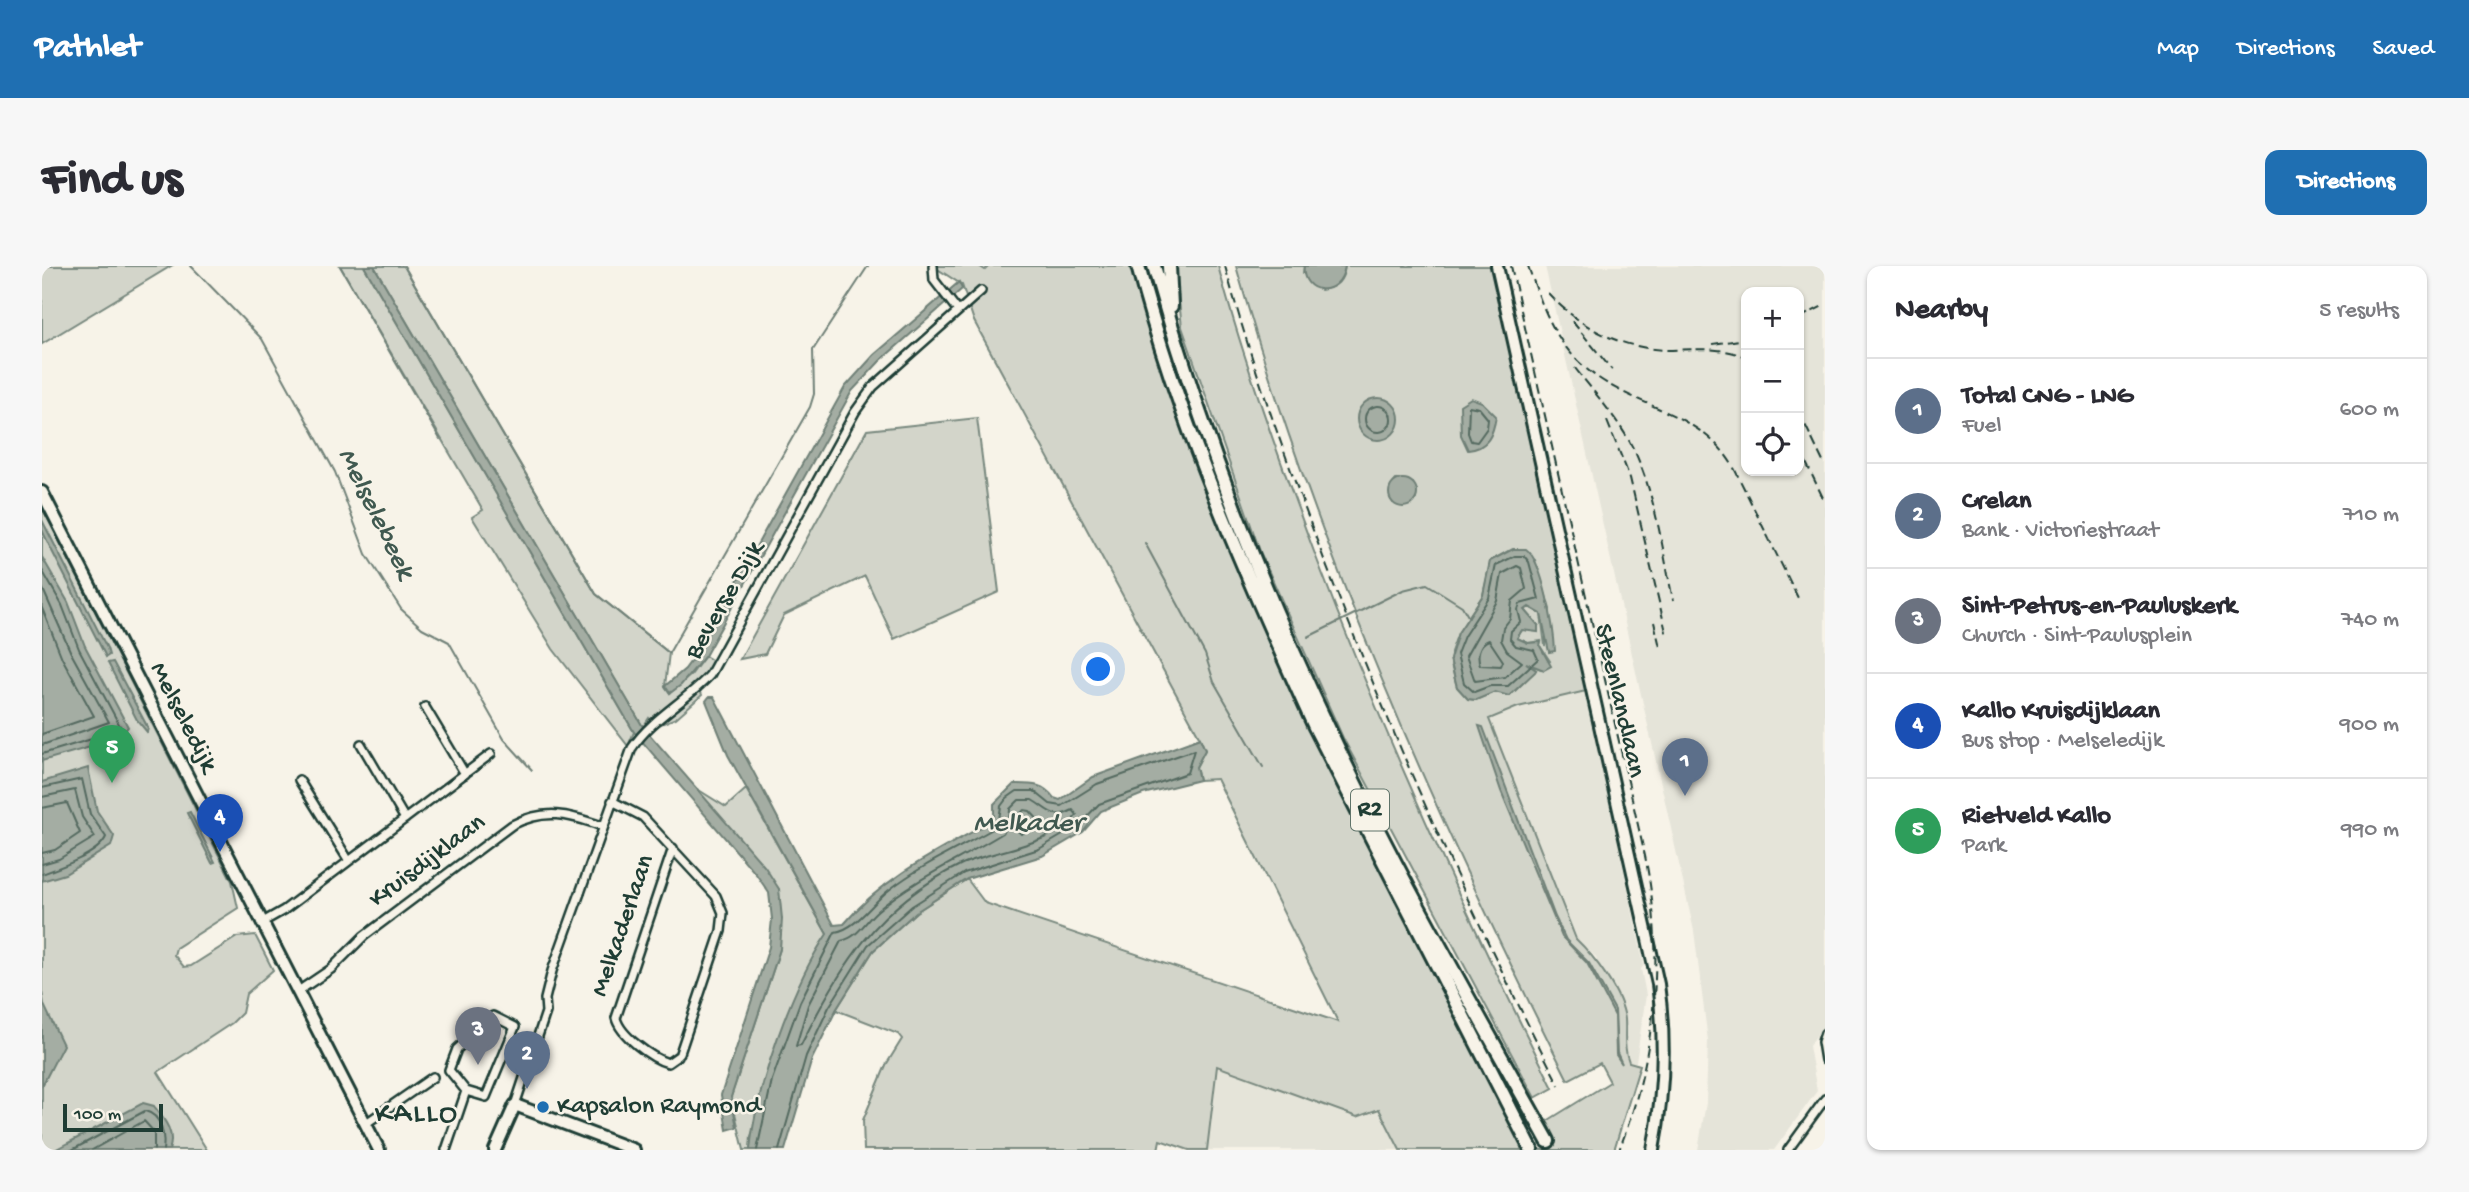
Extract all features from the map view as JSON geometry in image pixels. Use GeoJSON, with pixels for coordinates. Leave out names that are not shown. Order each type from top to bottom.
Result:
{"type":"FeatureCollection","features":[{"type":"Feature","properties":{"kind":"highway","name":"R2"},"geometry":{"type":"LineString","coordinates":[[1138,266],[1169,367],[1224,521],[1282,656],[1315,727],[1531,1150]]}},
{"type":"Feature","properties":{"kind":"highway","name":"R2"},"geometry":{"type":"LineString","coordinates":[[1154,266],[1173,334],[1254,558],[1335,742],[1548,1141]]}},
{"type":"Feature","properties":{"kind":"highway"},"geometry":{"type":"LineString","coordinates":[[1169,266],[1173,334]]}},
{"type":"Feature","properties":{"kind":"main road","name":"Steenlandlaan"},"geometry":{"type":"LineString","coordinates":[[1497,266],[1658,984],[1663,1071],[1653,1150]]}},
{"type":"Feature","properties":{"kind":"main road","name":"Melseledijk"},"geometry":{"type":"LineString","coordinates":[[42,492],[379,1150]]}},
{"type":"Feature","properties":{"kind":"main road"},"geometry":{"type":"LineString","coordinates":[[495,1150],[515,1105],[634,1150]]}},
{"type":"Feature","properties":{"kind":"street"},"geometry":{"type":"LineString","coordinates":[[933,266],[934,280],[958,311]]}},
{"type":"Feature","properties":{"kind":"street","name":"Beverse Dijk"},"geometry":{"type":"LineString","coordinates":[[515,1105],[546,1012],[545,999],[552,971],[611,801],[636,741],[649,726],[691,695],[710,675],[863,399],[889,371],[981,291]]}},
{"type":"Feature","properties":{"kind":"street"},"geometry":{"type":"LineString","coordinates":[[425,708],[465,774]]}},
{"type":"Feature","properties":{"kind":"street"},"geometry":{"type":"LineString","coordinates":[[361,744],[405,819]]}},
{"type":"Feature","properties":{"kind":"street"},"geometry":{"type":"LineString","coordinates":[[261,923],[284,910],[491,754]]}},
{"type":"Feature","properties":{"kind":"street"},"geometry":{"type":"LineString","coordinates":[[299,780],[349,861]]}},
{"type":"Feature","properties":{"kind":"street","name":"Melkaderlaan"},"geometry":{"type":"LineString","coordinates":[[611,801],[643,817],[673,848],[716,896],[723,913],[721,930],[679,1055],[671,1062],[659,1059],[620,1028],[616,1018],[673,848]]}},
{"type":"Feature","properties":{"kind":"street","name":"Kruisdijklaan"},"geometry":{"type":"LineString","coordinates":[[296,992],[331,969],[364,936],[512,825],[539,814],[554,813],[602,826]]}},
{"type":"Feature","properties":{"kind":"street"},"geometry":{"type":"LineString","coordinates":[[497,1016],[515,1027],[486,1097],[466,1091],[449,1070],[457,1049],[475,1031],[497,1016]]}},
{"type":"Feature","properties":{"kind":"street"},"geometry":{"type":"LineString","coordinates":[[1825,1033],[1822,1042],[1825,1060]]}},
{"type":"Feature","properties":{"kind":"street"},"geometry":{"type":"LineString","coordinates":[[365,1124],[433,1077]]}},
{"type":"Feature","properties":{"kind":"street"},"geometry":{"type":"LineString","coordinates":[[446,1150],[466,1091]]}},
{"type":"Feature","properties":{"kind":"street"},"geometry":{"type":"LineString","coordinates":[[1788,1150],[1825,1099]]}},
{"type":"Feature","properties":{"kind":"shaded area"},"geometry":{"type":"Polygon","coordinates":[[[42,266],[171,266],[42,344],[42,266]]]}},
{"type":"Feature","properties":{"kind":"shaded area"},"geometry":{"type":"Polygon","coordinates":[[[340,266],[364,266],[634,732],[628,746],[553,649],[472,517],[483,510],[340,266]]]}},
{"type":"Feature","properties":{"kind":"shaded area"},"geometry":{"type":"Polygon","coordinates":[[[374,266],[404,266],[596,594],[669,653],[665,686],[670,693],[691,675],[705,656],[715,662],[698,685],[702,695],[676,718],[656,726],[649,718],[643,727],[374,266]]]}},
{"type":"Feature","properties":{"kind":"shaded area"},"geometry":{"type":"Polygon","coordinates":[[[933,266],[979,266],[985,270],[989,266],[1132,266],[1163,369],[1218,524],[1309,730],[1524,1150],[1400,1150],[1379,1109],[1357,1117],[1217,1066],[1207,1150],[1189,1150],[1160,1140],[1158,1150],[864,1150],[863,1120],[886,1065],[902,1039],[898,1034],[836,1010],[873,951],[916,912],[967,879],[985,903],[1338,1022],[1217,779],[1199,780],[1196,767],[1205,750],[1200,738],[974,321],[962,285],[933,266]]]}},
{"type":"Feature","properties":{"kind":"shaded area"},"geometry":{"type":"Polygon","coordinates":[[[1175,266],[1218,266],[1276,449],[1342,625],[1398,759],[1458,891],[1553,1088],[1535,1098],[1343,738],[1261,554],[1182,327],[1175,266]]]}},
{"type":"Feature","properties":{"kind":"shaded area"},"geometry":{"type":"Polygon","coordinates":[[[1236,266],[1304,266],[1303,273],[1321,290],[1338,283],[1345,266],[1491,266],[1586,691],[1518,707],[1489,719],[1576,939],[1599,965],[1619,998],[1625,1019],[1625,1046],[1629,1062],[1640,1065],[1614,1150],[1530,1150],[1555,1137],[1547,1121],[1610,1082],[1600,1063],[1568,1080],[1519,982],[1426,782],[1341,579],[1268,371],[1236,266]],[[1396,480],[1390,491],[1393,503],[1416,499],[1417,491],[1413,483],[1396,480]],[[1508,551],[1491,561],[1483,595],[1458,633],[1451,652],[1451,665],[1457,687],[1468,699],[1476,700],[1491,693],[1513,693],[1536,670],[1526,663],[1541,669],[1550,661],[1540,646],[1541,641],[1528,643],[1517,638],[1522,630],[1538,625],[1525,610],[1529,607],[1541,614],[1545,646],[1550,609],[1535,560],[1508,551]]]}},
{"type":"Feature","properties":{"kind":"shaded area"},"geometry":{"type":"Polygon","coordinates":[[[1545,266],[1825,266],[1825,1024],[1809,1046],[1817,1091],[1774,1150],[1698,1150],[1706,1103],[1708,1041],[1694,931],[1545,266]]]}},
{"type":"Feature","properties":{"kind":"shaded area"},"geometry":{"type":"Polygon","coordinates":[[[977,418],[999,592],[894,639],[865,576],[784,615],[765,654],[740,659],[867,430],[977,418]]]}},
{"type":"Feature","properties":{"kind":"shaded area"},"geometry":{"type":"Polygon","coordinates":[[[42,507],[232,881],[238,908],[176,948],[174,955],[184,967],[191,966],[237,937],[255,935],[273,970],[246,994],[242,1013],[232,1023],[158,1072],[207,1150],[42,1150],[42,507]]]}},
{"type":"Feature","properties":{"kind":"shaded area"},"geometry":{"type":"Polygon","coordinates":[[[1586,691],[1644,965],[1641,969],[1646,995],[1636,1062],[1629,1063],[1596,957],[1576,939],[1489,719],[1518,707],[1586,691]]]}},
{"type":"Feature","properties":{"kind":"shaded area"},"geometry":{"type":"Polygon","coordinates":[[[694,787],[726,807],[746,789],[827,934],[751,1136],[750,1150],[744,1150],[731,1097],[780,949],[779,889],[694,787]]]}},
{"type":"Feature","properties":{"kind":"shaded area"},"geometry":{"type":"Polygon","coordinates":[[[1217,1066],[1356,1117],[1379,1108],[1400,1150],[1207,1150],[1217,1066]]]}},
{"type":"Feature","properties":{"kind":"water"},"geometry":{"type":"Polygon","coordinates":[[[364,266],[374,266],[643,727],[765,867],[779,889],[782,919],[780,949],[731,1097],[737,1127],[727,1130],[721,1095],[769,947],[772,919],[769,893],[756,874],[634,732],[364,266]]]}},
{"type":"Feature","properties":{"kind":"water"},"geometry":{"type":"Polygon","coordinates":[[[1304,266],[1345,266],[1342,277],[1336,284],[1321,289],[1308,283],[1304,266]]]}},
{"type":"Feature","properties":{"kind":"water"},"geometry":{"type":"Polygon","coordinates":[[[959,282],[962,289],[880,361],[852,391],[705,656],[681,685],[670,693],[665,686],[685,669],[698,651],[845,387],[874,355],[959,282]]]}},
{"type":"Feature","properties":{"kind":"water"},"geometry":{"type":"Polygon","coordinates":[[[1378,398],[1393,404],[1399,419],[1393,434],[1378,440],[1363,434],[1357,419],[1363,404],[1378,398]]]}},
{"type":"Feature","properties":{"kind":"water"},"geometry":{"type":"Polygon","coordinates":[[[1471,398],[1482,402],[1496,416],[1493,429],[1485,443],[1468,450],[1461,435],[1460,405],[1471,398]]]}},
{"type":"Feature","properties":{"kind":"water"},"geometry":{"type":"Polygon","coordinates":[[[1403,479],[1413,483],[1417,493],[1413,503],[1403,507],[1393,503],[1389,493],[1393,483],[1403,479]]]}},
{"type":"Feature","properties":{"kind":"water"},"geometry":{"type":"Polygon","coordinates":[[[42,520],[107,648],[109,655],[106,657],[42,530],[42,520]]]}},
{"type":"Feature","properties":{"kind":"water"},"geometry":{"type":"Polygon","coordinates":[[[1513,549],[1526,549],[1538,567],[1550,612],[1555,651],[1549,652],[1541,614],[1529,607],[1525,610],[1538,625],[1538,632],[1522,630],[1517,638],[1528,643],[1541,642],[1540,646],[1551,666],[1544,670],[1526,663],[1536,670],[1535,672],[1509,696],[1495,692],[1476,700],[1468,699],[1457,687],[1450,659],[1458,633],[1483,595],[1490,561],[1513,549]]]}},
{"type":"Feature","properties":{"kind":"water"},"geometry":{"type":"Polygon","coordinates":[[[42,557],[68,602],[85,646],[128,727],[118,739],[42,761],[42,557]]]}},
{"type":"Feature","properties":{"kind":"water"},"geometry":{"type":"Polygon","coordinates":[[[113,662],[148,728],[147,732],[137,720],[108,663],[113,662]]]}},
{"type":"Feature","properties":{"kind":"water","name":"Melkader"},"geometry":{"type":"Polygon","coordinates":[[[709,697],[714,697],[834,925],[844,924],[877,892],[914,865],[994,820],[994,804],[1014,784],[1041,787],[1060,800],[1093,777],[1200,738],[1205,750],[1196,767],[1199,780],[1143,794],[1101,811],[1083,832],[1042,856],[967,879],[916,912],[873,951],[836,1010],[812,1059],[785,1150],[750,1150],[760,1097],[778,1038],[801,981],[827,934],[728,755],[706,701],[709,697]]]}},
{"type":"Feature","properties":{"kind":"water"},"geometry":{"type":"Polygon","coordinates":[[[1479,726],[1483,727],[1566,940],[1589,963],[1615,1010],[1617,1053],[1622,1064],[1616,1055],[1615,1016],[1587,963],[1562,937],[1501,791],[1479,726]]]}},
{"type":"Feature","properties":{"kind":"water"},"geometry":{"type":"Polygon","coordinates":[[[88,768],[97,811],[114,836],[111,846],[65,874],[42,881],[42,782],[88,768]]]}},
{"type":"Feature","properties":{"kind":"water"},"geometry":{"type":"Polygon","coordinates":[[[190,812],[215,862],[212,863],[187,813],[190,812]]]}},
{"type":"Feature","properties":{"kind":"water"},"geometry":{"type":"Polygon","coordinates":[[[42,992],[44,1005],[63,1045],[42,1086],[42,992]]]}},
{"type":"Feature","properties":{"kind":"water"},"geometry":{"type":"Polygon","coordinates":[[[143,1103],[154,1106],[165,1121],[171,1138],[169,1150],[55,1150],[143,1103]]]}},
{"type":"Feature","properties":{"kind":"waterway","name":"Melselebeek"},"geometry":{"type":"LineString","coordinates":[[191,266],[262,339],[335,472],[366,554],[401,609],[422,628],[449,642],[504,739],[532,770]]}},
{"type":"Feature","properties":{"kind":"waterway"},"geometry":{"type":"LineString","coordinates":[[340,266],[440,439]]}},
{"type":"Feature","properties":{"kind":"waterway"},"geometry":{"type":"LineString","coordinates":[[404,266],[596,594],[669,653],[810,407],[814,394],[813,350],[868,266]]}},
{"type":"Feature","properties":{"kind":"waterway"},"geometry":{"type":"LineString","coordinates":[[1145,543],[1205,654],[1214,682],[1263,767]]}},
{"type":"Feature","properties":{"kind":"waterway"},"geometry":{"type":"LineString","coordinates":[[1308,637],[1403,590],[1427,584],[1462,606],[1469,618]]}},
{"type":"Feature","properties":{"kind":"railway"},"geometry":{"type":"LineString","coordinates":[[1225,266],[1284,452],[1378,695],[1464,892],[1559,1085]]}},
{"type":"Feature","properties":{"kind":"railway"},"geometry":{"type":"LineString","coordinates":[[1511,266],[1645,856],[1651,893],[1655,968],[1649,1042],[1632,1115],[1619,1150]]}},
{"type":"Feature","properties":{"kind":"railway"},"geometry":{"type":"LineString","coordinates":[[1528,266],[1555,331],[1581,364],[1620,391],[1684,421],[1720,448],[1734,468],[1799,600]]}},
{"type":"Feature","properties":{"kind":"railway"},"geometry":{"type":"LineString","coordinates":[[1548,293],[1574,317],[1620,341],[1654,349],[1718,350],[1741,355]]}},
{"type":"Feature","properties":{"kind":"railway"},"geometry":{"type":"LineString","coordinates":[[1804,316],[1825,305]]}},
{"type":"Feature","properties":{"kind":"railway"},"geometry":{"type":"LineString","coordinates":[[1572,321],[1612,370]]}},
{"type":"Feature","properties":{"kind":"railway"},"geometry":{"type":"LineString","coordinates":[[1713,344],[1741,340]]}},
{"type":"Feature","properties":{"kind":"railway"},"geometry":{"type":"LineString","coordinates":[[1575,368],[1615,419],[1635,452],[1654,506],[1673,600]]}},
{"type":"Feature","properties":{"kind":"railway"},"geometry":{"type":"LineString","coordinates":[[1799,413],[1825,466]]}},
{"type":"Feature","properties":{"kind":"railway"},"geometry":{"type":"LineString","coordinates":[[1607,421],[1630,478],[1667,636]]}},
{"type":"Feature","properties":{"kind":"railway"},"geometry":{"type":"LineString","coordinates":[[1804,458],[1825,502]]}},
{"type":"Feature","properties":{"kind":"railway"},"geometry":{"type":"LineString","coordinates":[[1654,622],[1660,647]]}},
{"type":"Feature","properties":{"kind":"place","name":"Rietveld Kallo"},"geometry":{"type":"Point","coordinates":[112,783]}},
{"type":"Feature","properties":{"kind":"place","name":"Total CNG - LNG"},"geometry":{"type":"Point","coordinates":[1685,796]}},
{"type":"Feature","properties":{"kind":"place","name":"Kallo Kruisdijklaan"},"geometry":{"type":"Point","coordinates":[220,852]}},
{"type":"Feature","properties":{"kind":"place","name":"Sint-Petrus-en-Pauluskerk"},"geometry":{"type":"Point","coordinates":[478,1065]}},
{"type":"Feature","properties":{"kind":"place","name":"Crelan"},"geometry":{"type":"Point","coordinates":[527,1089]}},
{"type":"Feature","properties":{"kind":"place","name":"Kapsalon Raymond"},"geometry":{"type":"Point","coordinates":[543,1107]}},
{"type":"Feature","properties":{"kind":"district","name":"KALLO"},"geometry":{"type":"Point","coordinates":[417,1115]}}]}
